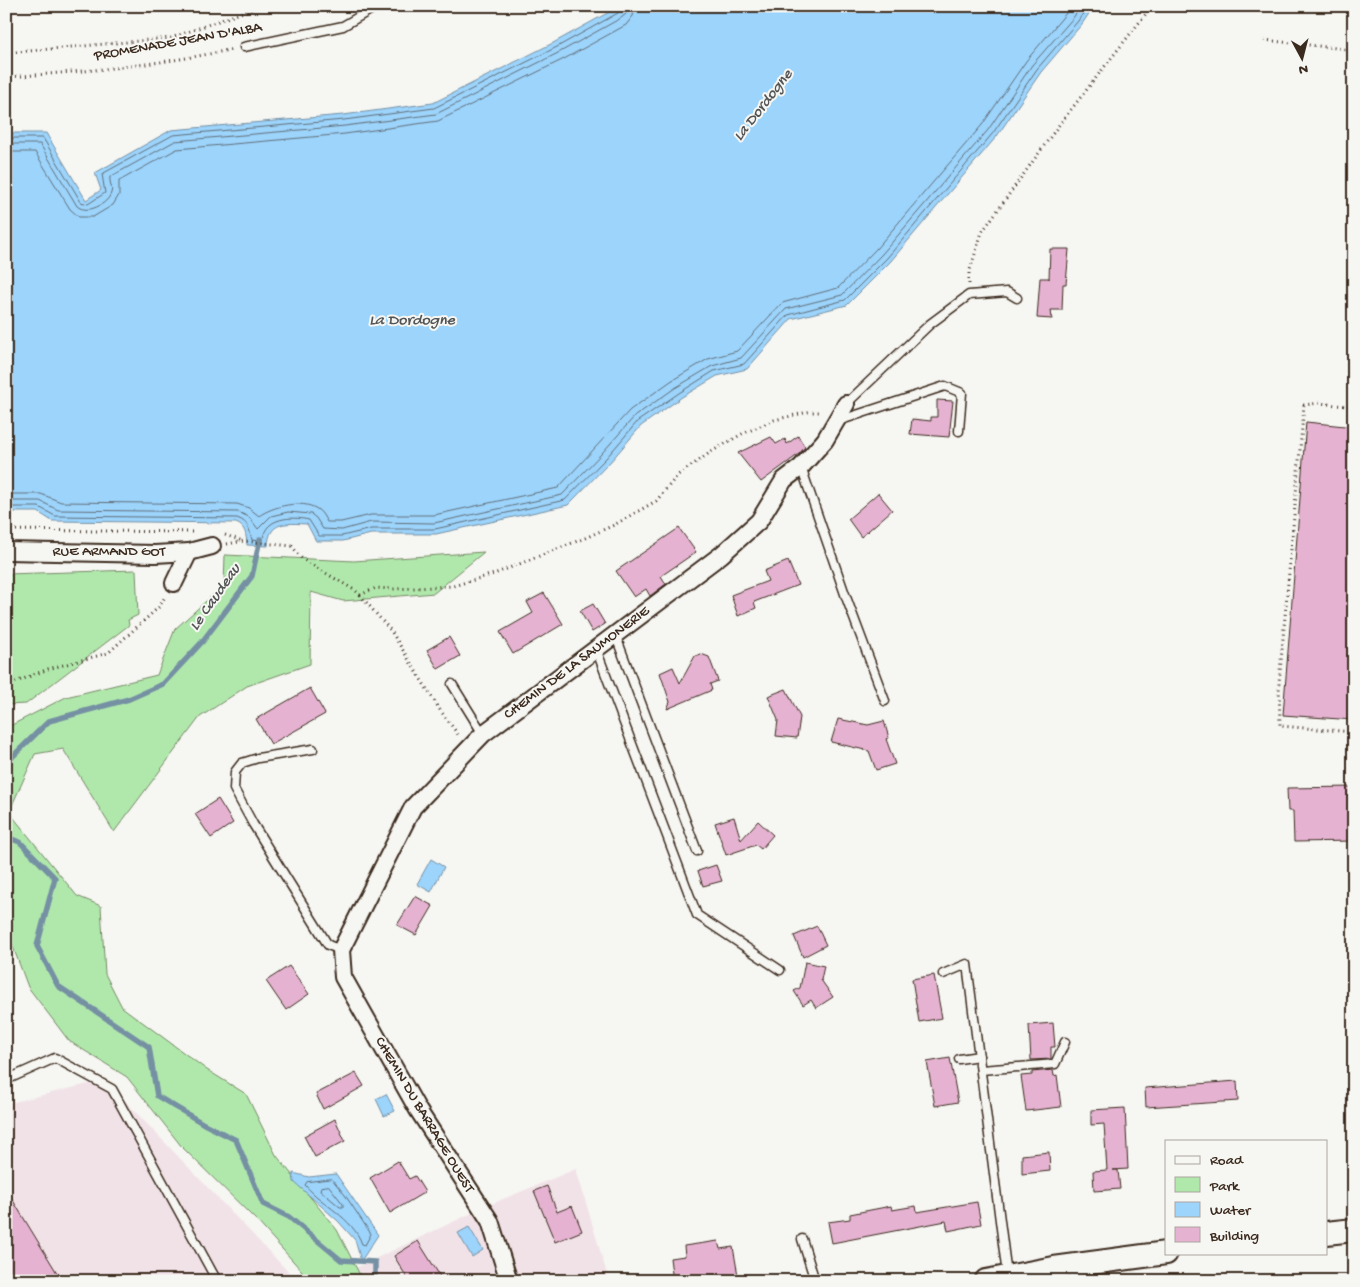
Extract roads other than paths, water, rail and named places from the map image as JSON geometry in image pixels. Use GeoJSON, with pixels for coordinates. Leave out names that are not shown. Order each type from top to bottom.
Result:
{"type":"FeatureCollection","features":[{"type":"Feature","properties":{"kind":"main road"},"geometry":{"type":"LineString","coordinates":[[1328,1233],[1354,1230]]}},
{"type":"Feature","properties":{"kind":"main road"},"geometry":{"type":"LineString","coordinates":[[997,1279],[1054,1268],[1165,1252]]}},
{"type":"Feature","properties":{"kind":"street","name":"CHEMIN DE LA SAUMONERIE"},"geometry":{"type":"LineString","coordinates":[[342,950],[414,807],[483,734],[721,555],[759,521],[784,480],[801,467],[824,440],[840,413]]}},
{"type":"Feature","properties":{"kind":"street","name":"RUE ARMAND GOT"},"geometry":{"type":"LineString","coordinates":[[6,551],[155,554],[189,552],[214,539]]}},
{"type":"Feature","properties":{"kind":"street"},"geometry":{"type":"LineString","coordinates":[[174,583],[189,552]]}},
{"type":"Feature","properties":{"kind":"street","name":"CHEMIN DU BARRAGE OUEST"},"geometry":{"type":"LineString","coordinates":[[342,950],[343,977],[418,1110],[490,1221],[509,1281]]}},
{"type":"Feature","properties":{"kind":"lane","name":"PROMENADE JEAN D'ALBA"},"geometry":{"type":"LineString","coordinates":[[244,46],[343,26],[377,6]]}},
{"type":"Feature","properties":{"kind":"lane"},"geometry":{"type":"LineString","coordinates":[[840,413],[930,324],[969,295],[1006,292],[1017,298]]}},
{"type":"Feature","properties":{"kind":"lane"},"geometry":{"type":"LineString","coordinates":[[840,413],[945,386],[962,393],[959,431]]}},
{"type":"Feature","properties":{"kind":"lane"},"geometry":{"type":"LineString","coordinates":[[801,467],[846,598],[885,701]]}},
{"type":"Feature","properties":{"kind":"lane"},"geometry":{"type":"LineString","coordinates":[[615,634],[697,851]]}},
{"type":"Feature","properties":{"kind":"lane"},"geometry":{"type":"LineString","coordinates":[[596,648],[697,915],[780,970]]}},
{"type":"Feature","properties":{"kind":"lane"},"geometry":{"type":"LineString","coordinates":[[452,684],[483,734]]}},
{"type":"Feature","properties":{"kind":"lane"},"geometry":{"type":"LineString","coordinates":[[313,749],[258,758],[242,763],[236,772],[234,789],[253,824],[328,945],[342,950]]}},
{"type":"Feature","properties":{"kind":"lane"},"geometry":{"type":"LineString","coordinates":[[943,974],[967,964],[981,1070],[997,1279]]}},
{"type":"Feature","properties":{"kind":"lane"},"geometry":{"type":"LineString","coordinates":[[981,1070],[1056,1064],[1065,1042]]}},
{"type":"Feature","properties":{"kind":"lane"},"geometry":{"type":"LineString","coordinates":[[959,1059],[979,1056]]}},
{"type":"Feature","properties":{"kind":"lane"},"geometry":{"type":"LineString","coordinates":[[6,1080],[55,1058],[112,1089],[218,1281]]}},
{"type":"Feature","properties":{"kind":"lane"},"geometry":{"type":"LineString","coordinates":[[802,1239],[816,1281]]}},
{"type":"Feature","properties":{"kind":"water","name":"La Dordogne"},"geometry":{"type":"Polygon","coordinates":[[[620,6],[1094,6],[1082,24],[1041,72],[997,136],[890,262],[847,305],[791,319],[747,369],[717,376],[682,397],[641,426],[611,461],[568,505],[436,534],[371,534],[343,541],[316,541],[307,524],[286,524],[275,528],[269,538],[268,546],[247,545],[244,529],[236,523],[52,521],[38,512],[6,512],[6,133],[46,133],[86,200],[101,190],[95,173],[171,130],[343,115],[433,103],[555,42],[620,6]]]}},
{"type":"Feature","properties":{"kind":"water"},"geometry":{"type":"Polygon","coordinates":[[[431,859],[444,867],[431,892],[417,884],[431,859]]]}},
{"type":"Feature","properties":{"kind":"water"},"geometry":{"type":"Polygon","coordinates":[[[386,1094],[395,1111],[384,1116],[376,1099],[386,1094]]]}},
{"type":"Feature","properties":{"kind":"water"},"geometry":{"type":"Polygon","coordinates":[[[293,1173],[309,1177],[336,1174],[378,1235],[361,1261],[355,1240],[338,1221],[294,1182],[293,1173]]]}},
{"type":"Feature","properties":{"kind":"water"},"geometry":{"type":"Polygon","coordinates":[[[469,1227],[483,1250],[472,1257],[458,1233],[469,1227]]]}},
{"type":"Feature","properties":{"kind":"waterway","name":"Le Caudeau"},"geometry":{"type":"LineString","coordinates":[[6,763],[49,721],[129,699],[163,684],[202,642],[252,576],[260,539]]}},
{"type":"Feature","properties":{"kind":"waterway"},"geometry":{"type":"LineString","coordinates":[[6,837],[20,842],[55,878],[37,946],[58,986],[149,1047],[157,1096],[204,1124],[236,1140],[263,1204],[289,1217],[341,1260],[375,1262],[375,1281]]}}]}
